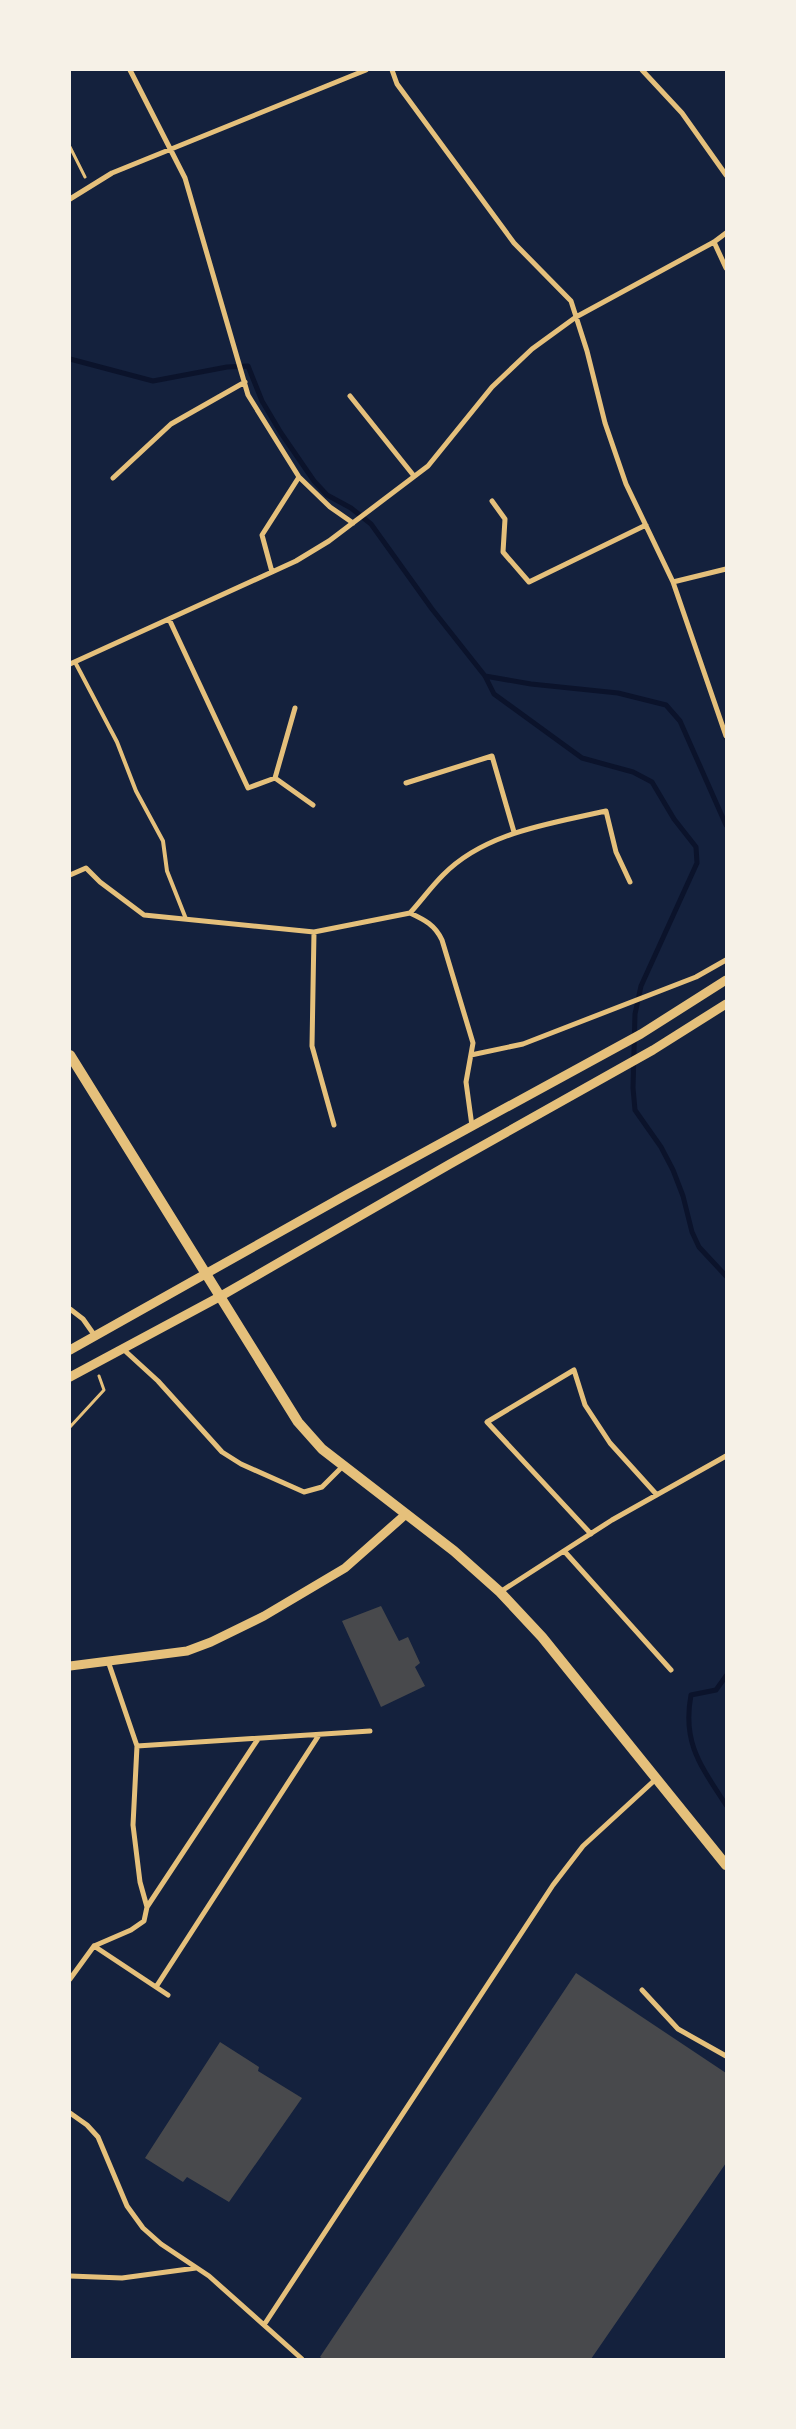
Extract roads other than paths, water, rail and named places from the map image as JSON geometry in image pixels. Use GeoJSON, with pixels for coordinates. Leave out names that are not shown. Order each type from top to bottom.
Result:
{"type":"FeatureCollection","features":[{"type":"Feature","properties":{"kind":"main road"},"geometry":{"type":"LineString","coordinates":[[70,1055],[73,1068],[222,1296],[298,1422],[322,1449],[454,1551],[500,1592],[542,1637],[656,1778],[722,1852],[726,1865]]}},
{"type":"Feature","properties":{"kind":"street"},"geometry":{"type":"LineString","coordinates":[[130,70],[185,178],[248,395],[299,477],[330,507],[353,522]]}},
{"type":"Feature","properties":{"kind":"street"},"geometry":{"type":"LineString","coordinates":[[70,199],[112,173],[366,70]]}},
{"type":"Feature","properties":{"kind":"street"},"geometry":{"type":"LineString","coordinates":[[392,70],[397,84],[514,243],[571,301],[587,351],[605,423],[623,476],[673,582],[726,736]]}},
{"type":"Feature","properties":{"kind":"street"},"geometry":{"type":"LineString","coordinates":[[642,70],[682,113],[726,175]]}},
{"type":"Feature","properties":{"kind":"street"},"geometry":{"type":"LineString","coordinates":[[72,663],[272,572],[328,541],[428,466],[492,388],[532,349],[576,317],[726,234]]}},
{"type":"Feature","properties":{"kind":"street"},"geometry":{"type":"LineString","coordinates":[[714,242],[726,268]]}},
{"type":"Feature","properties":{"kind":"street"},"geometry":{"type":"LineString","coordinates":[[113,478],[171,424],[244,382]]}},
{"type":"Feature","properties":{"kind":"street"},"geometry":{"type":"LineString","coordinates":[[350,396],[414,476]]}},
{"type":"Feature","properties":{"kind":"street"},"geometry":{"type":"LineString","coordinates":[[272,572],[262,535],[299,477]]}},
{"type":"Feature","properties":{"kind":"street"},"geometry":{"type":"LineString","coordinates":[[492,501],[505,519],[503,552],[529,582],[646,525]]}},
{"type":"Feature","properties":{"kind":"street"},"geometry":{"type":"LineString","coordinates":[[673,582],[726,569]]}},
{"type":"Feature","properties":{"kind":"street"},"geometry":{"type":"LineString","coordinates":[[169,619],[248,788],[275,778]]}},
{"type":"Feature","properties":{"kind":"street"},"geometry":{"type":"LineString","coordinates":[[275,778],[295,708]]}},
{"type":"Feature","properties":{"kind":"street"},"geometry":{"type":"LineString","coordinates":[[406,783],[492,756],[514,832]]}},
{"type":"Feature","properties":{"kind":"street"},"geometry":{"type":"LineString","coordinates":[[275,778],[313,805]]}},
{"type":"Feature","properties":{"kind":"street"},"geometry":{"type":"LineString","coordinates":[[410,914],[444,874],[470,855],[514,832],[606,811],[616,852],[630,882]]}},
{"type":"Feature","properties":{"kind":"street"},"geometry":{"type":"LineString","coordinates":[[70,876],[86,868],[100,882],[144,915],[314,932],[410,914],[425,920],[437,929],[442,940],[473,1043],[466,1082],[472,1127]]}},
{"type":"Feature","properties":{"kind":"street"},"geometry":{"type":"LineString","coordinates":[[314,932],[312,1046],[334,1125]]}},
{"type":"Feature","properties":{"kind":"street"},"geometry":{"type":"LineString","coordinates":[[471,1055],[523,1044],[679,984],[726,960]]}},
{"type":"Feature","properties":{"kind":"street"},"geometry":{"type":"LineString","coordinates":[[70,1350],[346,1195],[641,1034],[726,980]]}},
{"type":"Feature","properties":{"kind":"street"},"geometry":{"type":"LineString","coordinates":[[70,1377],[222,1296],[450,1164],[654,1050],[726,1004]]}},
{"type":"Feature","properties":{"kind":"street"},"geometry":{"type":"LineString","coordinates":[[70,1310],[83,1319],[95,1336]]}},
{"type":"Feature","properties":{"kind":"street"},"geometry":{"type":"LineString","coordinates":[[123,1349],[158,1382],[222,1452],[241,1464],[304,1492],[322,1487],[344,1466]]}},
{"type":"Feature","properties":{"kind":"street"},"geometry":{"type":"LineString","coordinates":[[591,1534],[487,1422],[574,1370],[585,1405],[605,1435],[656,1495]]}},
{"type":"Feature","properties":{"kind":"street"},"geometry":{"type":"LineString","coordinates":[[500,1592],[591,1534],[726,1456]]}},
{"type":"Feature","properties":{"kind":"street"},"geometry":{"type":"LineString","coordinates":[[70,1666],[187,1651],[229,1634],[264,1616],[345,1568],[406,1514]]}},
{"type":"Feature","properties":{"kind":"street"},"geometry":{"type":"LineString","coordinates":[[565,1552],[671,1670]]}},
{"type":"Feature","properties":{"kind":"street"},"geometry":{"type":"LineString","coordinates":[[108,1661],[138,1746],[133,1825],[140,1882],[148,1906]]}},
{"type":"Feature","properties":{"kind":"street"},"geometry":{"type":"LineString","coordinates":[[138,1746],[370,1731]]}},
{"type":"Feature","properties":{"kind":"street"},"geometry":{"type":"LineString","coordinates":[[156,1987],[318,1735]]}},
{"type":"Feature","properties":{"kind":"street"},"geometry":{"type":"LineString","coordinates":[[70,1979],[94,1946],[131,1930],[144,1921],[148,1906],[258,1739]]}},
{"type":"Feature","properties":{"kind":"street"},"geometry":{"type":"LineString","coordinates":[[264,2325],[553,1885],[583,1846],[656,1778]]}},
{"type":"Feature","properties":{"kind":"street"},"geometry":{"type":"LineString","coordinates":[[94,1946],[168,1995]]}},
{"type":"Feature","properties":{"kind":"street"},"geometry":{"type":"LineString","coordinates":[[642,1990],[678,2029],[726,2056]]}},
{"type":"Feature","properties":{"kind":"street"},"geometry":{"type":"LineString","coordinates":[[70,2112],[98,2136],[127,2206],[143,2228],[161,2244],[209,2276],[302,2359]]}},
{"type":"Feature","properties":{"kind":"street"},"geometry":{"type":"LineString","coordinates":[[70,2276],[122,2278],[197,2268]]}},
{"type":"Feature","properties":{"kind":"lane"},"geometry":{"type":"LineString","coordinates":[[72,663],[117,742],[136,791],[162,841],[166,871],[186,919]]}},
{"type":"Feature","properties":{"kind":"waterway"},"geometry":{"type":"LineString","coordinates":[[70,359],[153,381],[227,367],[248,366],[262,401],[281,433],[314,481],[327,495],[351,508],[371,524],[432,609],[485,676],[494,694],[582,758],[633,772],[652,782],[674,819],[696,847],[697,863],[641,986],[635,1014],[633,1088],[635,1110],[661,1147],[673,1170],[683,1196],[692,1232],[699,1247],[726,1276]]}},
{"type":"Feature","properties":{"kind":"waterway"},"geometry":{"type":"LineString","coordinates":[[485,676],[531,684],[618,693],[666,705],[680,721],[726,825]]}},
{"type":"Feature","properties":{"kind":"waterway"},"geometry":{"type":"LineString","coordinates":[[726,1676],[716,1690],[691,1695],[689,1712],[689,1727],[696,1753],[726,1805]]}}]}
